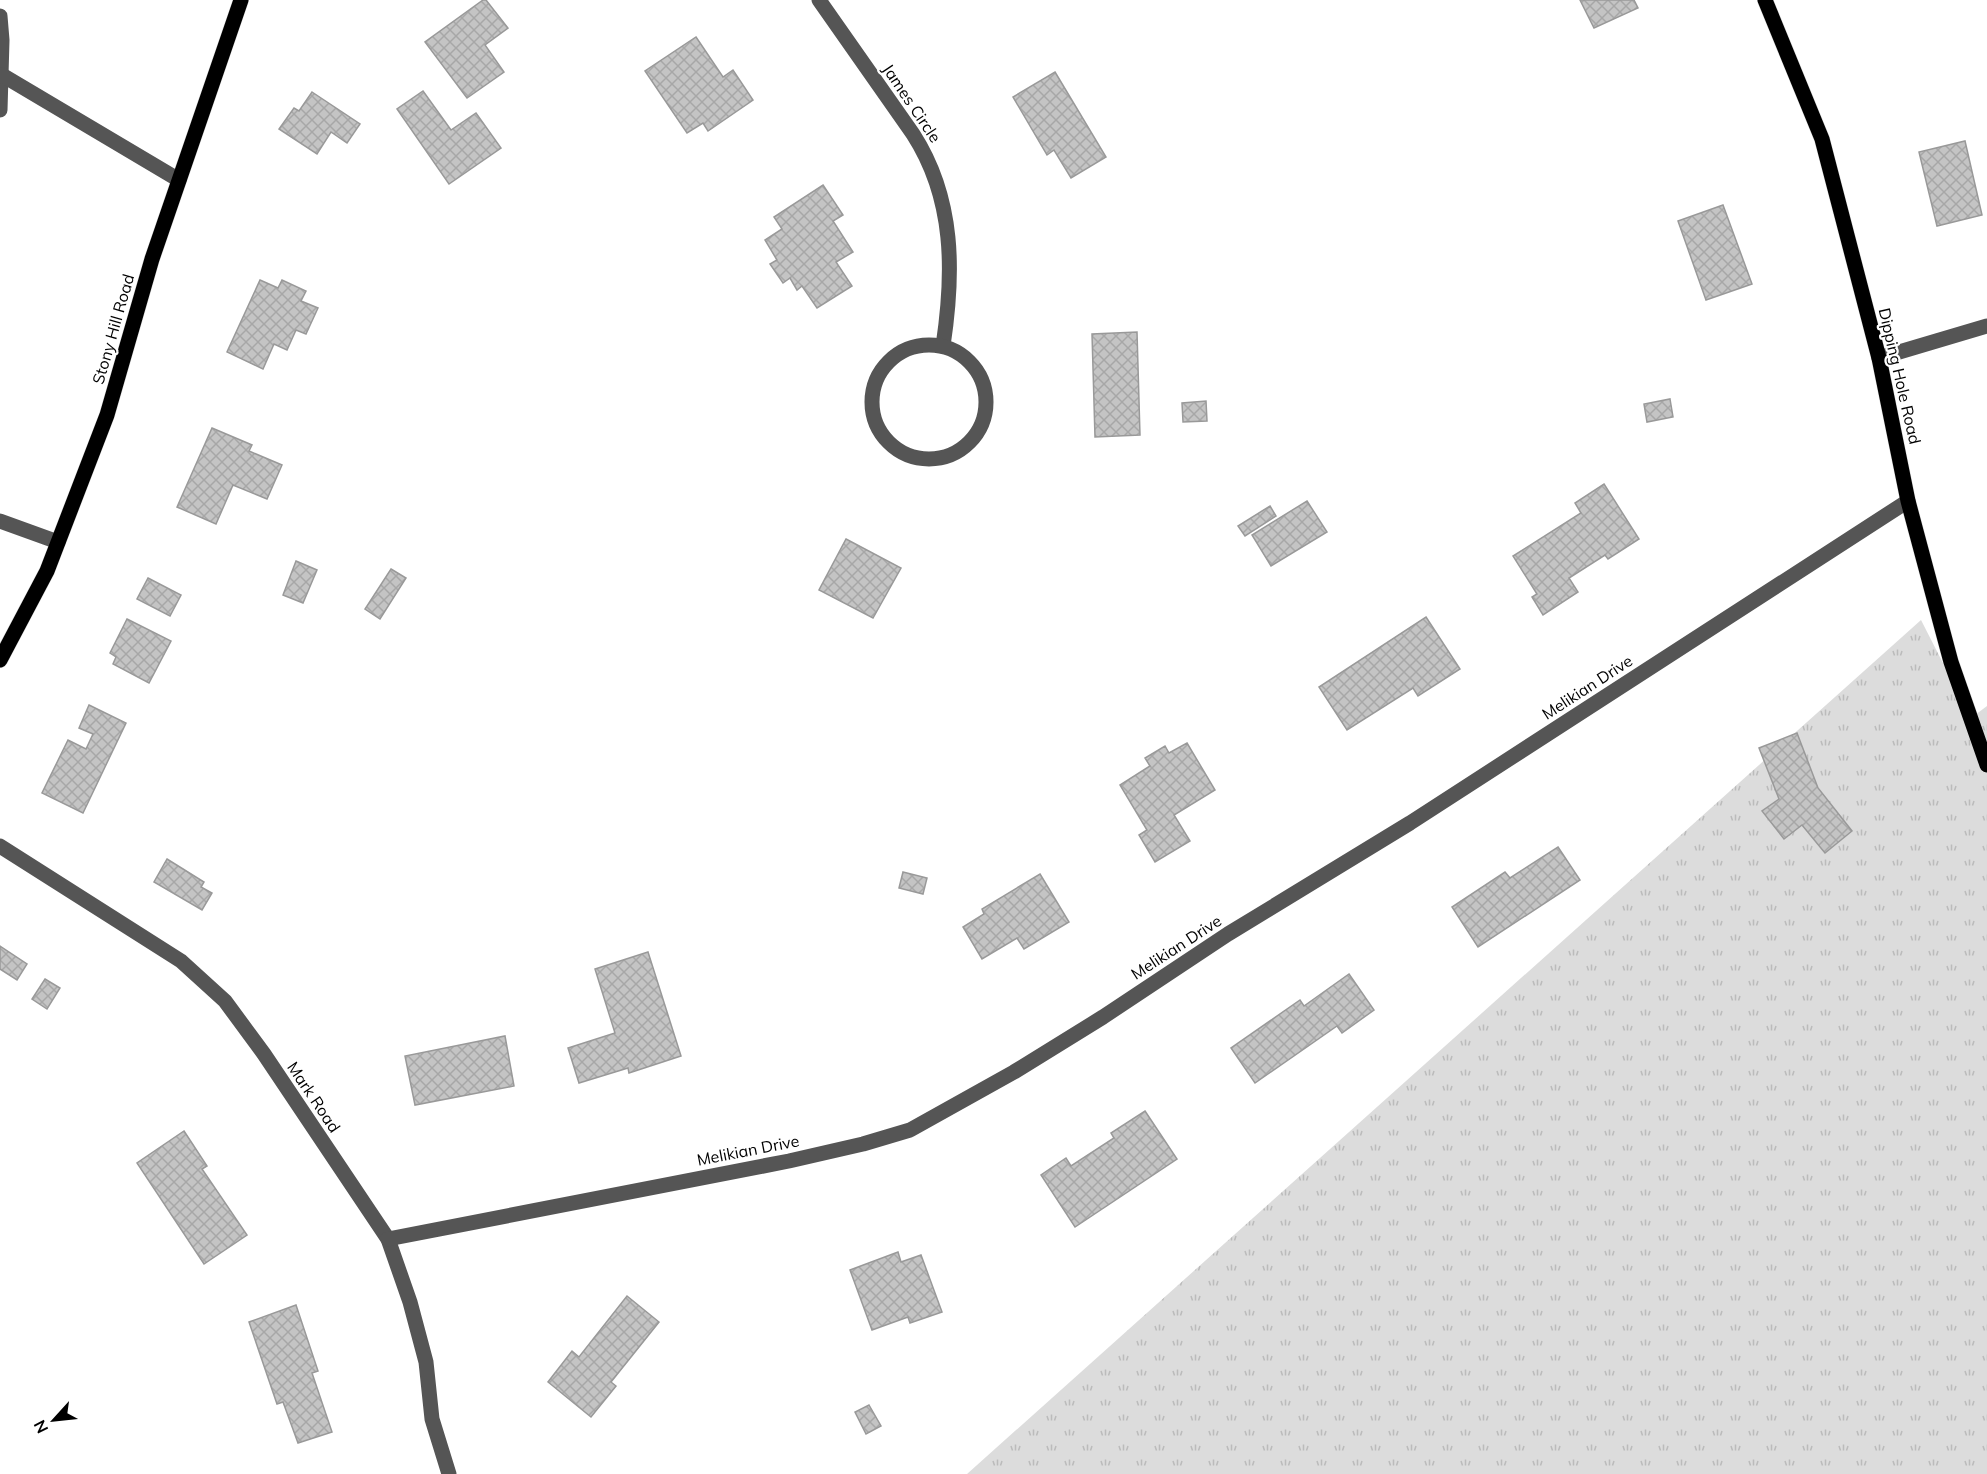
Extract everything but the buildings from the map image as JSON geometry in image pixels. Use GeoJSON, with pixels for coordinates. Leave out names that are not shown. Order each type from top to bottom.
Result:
{"type":"FeatureCollection","features":[{"type":"Feature","properties":{"kind":"main road","name":"Stony Hill Road"},"geometry":{"type":"LineString","coordinates":[[0,660],[47,571],[107,415],[152,259],[241,0]]}},
{"type":"Feature","properties":{"kind":"main road","name":"Dipping Hole Road"},"geometry":{"type":"LineString","coordinates":[[1765,0],[1822,138],[1879,358],[1908,501],[1951,662],[1987,765]]}},
{"type":"Feature","properties":{"kind":"street","name":"James Circle"},"geometry":{"type":"LineString","coordinates":[[819,0],[913,134],[934,173],[946,219],[951,265],[949,309],[943,346]]}},
{"type":"Feature","properties":{"kind":"street"},"geometry":{"type":"LineString","coordinates":[[0,16],[2,22],[0,110]]}},
{"type":"Feature","properties":{"kind":"street"},"geometry":{"type":"LineString","coordinates":[[1,76],[179,180]]}},
{"type":"Feature","properties":{"kind":"street"},"geometry":{"type":"LineString","coordinates":[[1879,358],[1987,326]]}},
{"type":"Feature","properties":{"kind":"street"},"geometry":{"type":"LineString","coordinates":[[943,346],[958,352],[981,376],[986,408],[982,424],[974,438],[962,449],[947,456],[931,459],[915,457],[900,451],[887,440],[878,427],[873,412],[872,395],[876,379],[896,355],[911,347],[943,346]]}},
{"type":"Feature","properties":{"kind":"street","name":"Melikian Drive"},"geometry":{"type":"LineString","coordinates":[[388,1239],[789,1161],[863,1144],[910,1130],[1005,1077],[1103,1017],[1228,934],[1410,823],[1908,501]]}},
{"type":"Feature","properties":{"kind":"street"},"geometry":{"type":"LineString","coordinates":[[0,521],[58,542]]}},
{"type":"Feature","properties":{"kind":"street","name":"Mark Road"},"geometry":{"type":"LineString","coordinates":[[0,846],[181,961],[225,1002],[271,1064],[388,1239],[410,1302],[426,1362],[432,1419],[449,1474]]}},
{"type":"Feature","properties":{"kind":"green space"},"geometry":{"type":"Polygon","coordinates":[[[1921,620],[1971,718],[1987,706],[1987,1474],[967,1474],[1921,620]]]}}]}
